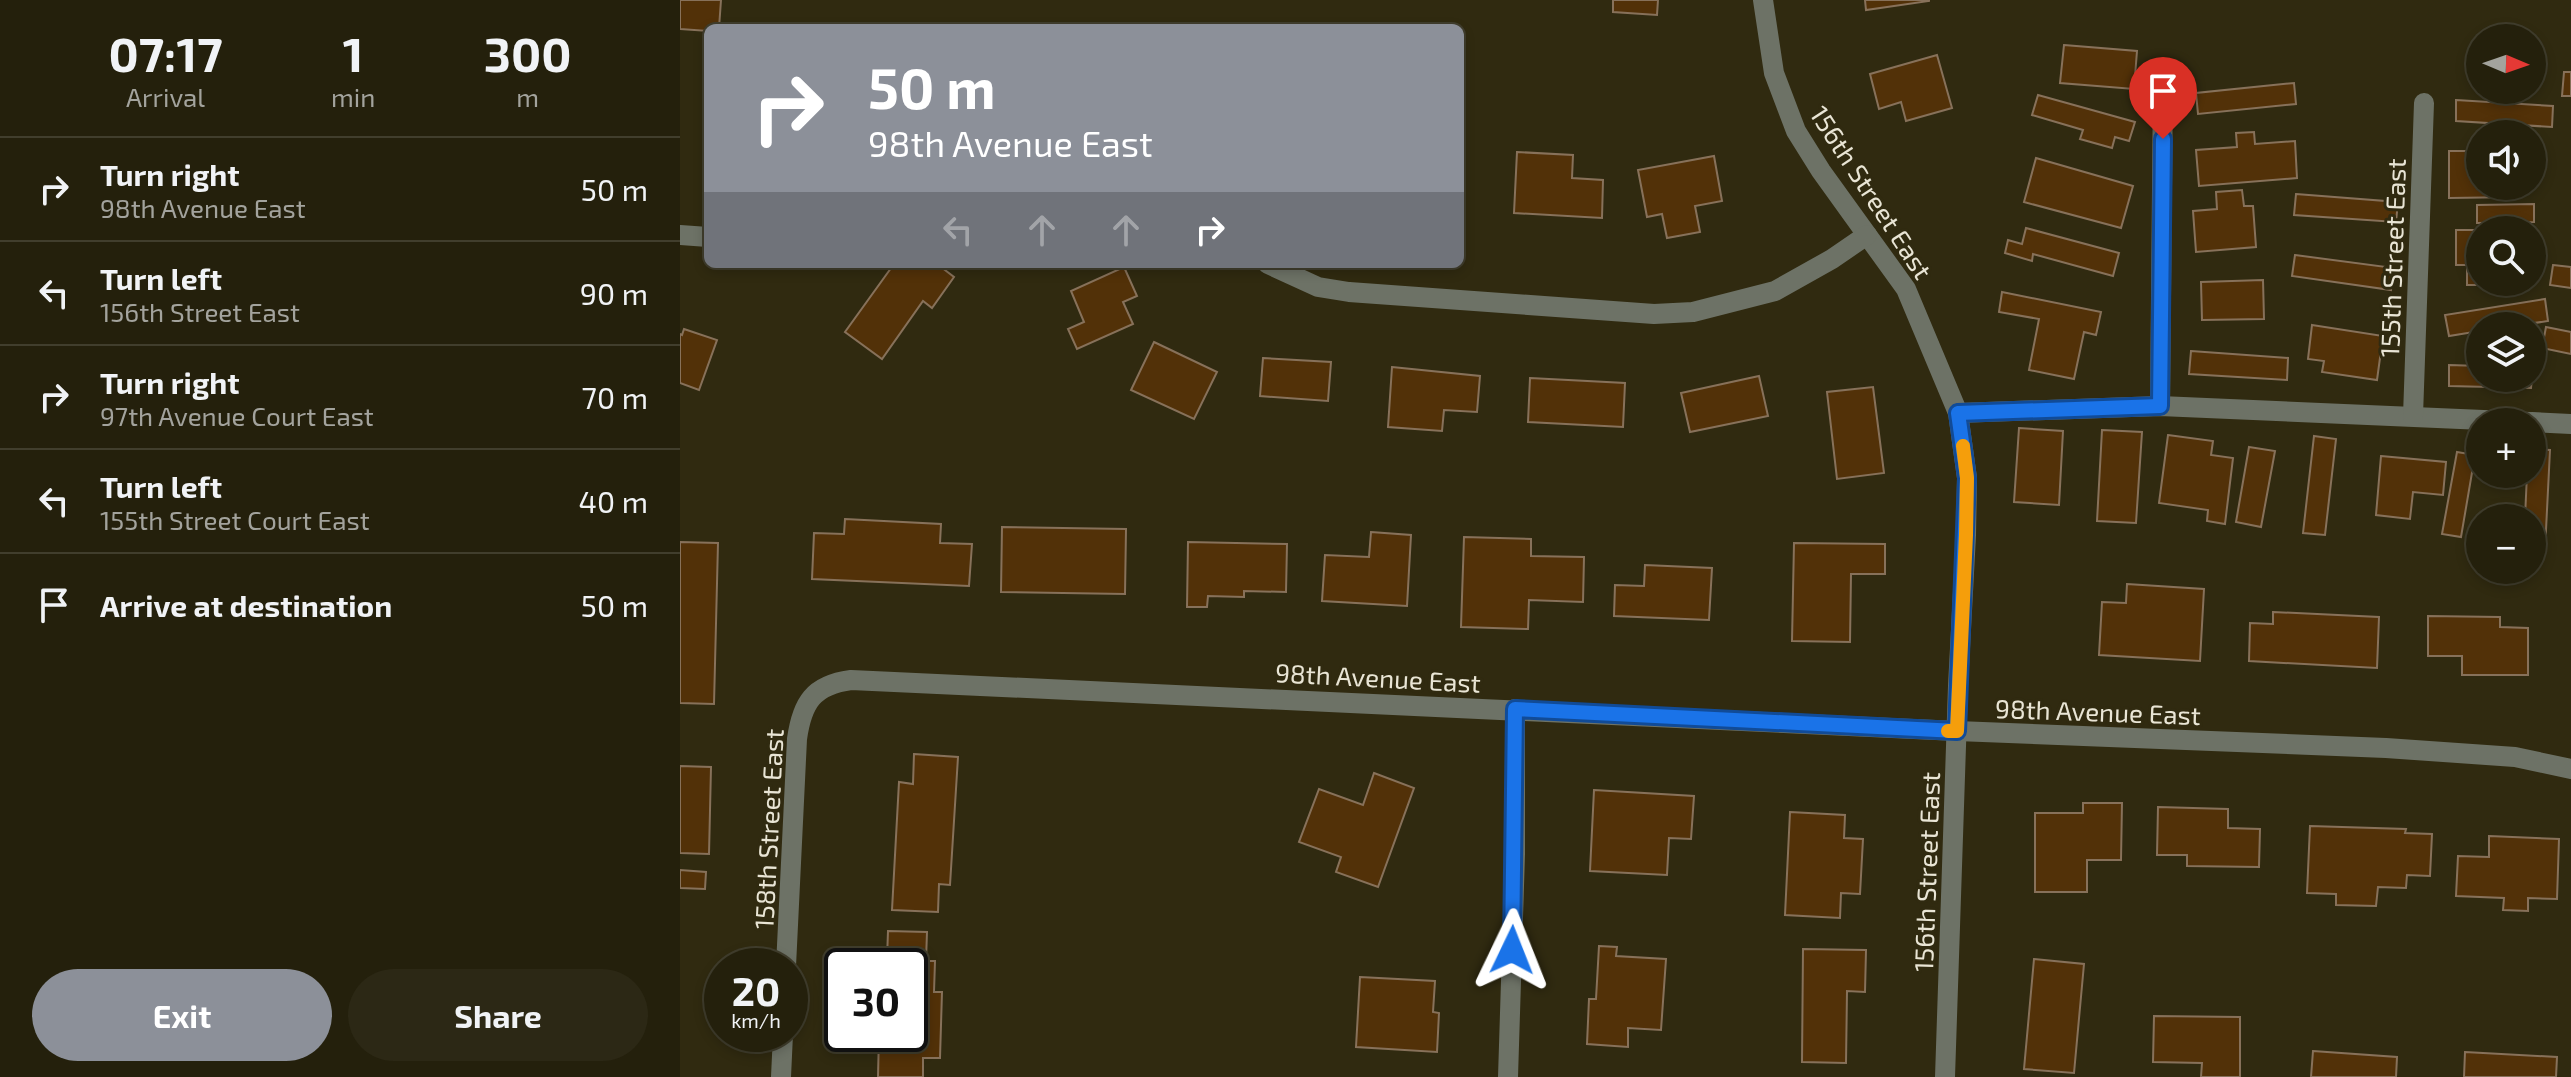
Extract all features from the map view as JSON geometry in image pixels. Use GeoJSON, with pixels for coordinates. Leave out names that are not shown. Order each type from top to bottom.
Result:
{"type":"FeatureCollection","features":[{"type":"Feature","properties":{"kind":"street","name":"156th Street East"},"geometry":{"type":"LineString","coordinates":[[1763,0],[1774,73],[1796,131],[1906,289],[1958,413],[1967,478],[1945,1077]]}},
{"type":"Feature","properties":{"kind":"street"},"geometry":{"type":"LineString","coordinates":[[2160,406],[2163,80]]}},
{"type":"Feature","properties":{"kind":"street","name":"155th Street East"},"geometry":{"type":"LineString","coordinates":[[2413,416],[2424,103]]}},
{"type":"Feature","properties":{"kind":"street"},"geometry":{"type":"LineString","coordinates":[[680,235],[704,237]]}},
{"type":"Feature","properties":{"kind":"street"},"geometry":{"type":"LineString","coordinates":[[1277,268],[1318,287],[1349,292],[1654,314],[1693,312],[1775,291],[1867,235]]}},
{"type":"Feature","properties":{"kind":"street"},"geometry":{"type":"LineString","coordinates":[[1958,413],[2160,406],[2466,419]]}},
{"type":"Feature","properties":{"kind":"street"},"geometry":{"type":"LineString","coordinates":[[2546,423],[2571,424]]}},
{"type":"Feature","properties":{"kind":"street","name":"98th Avenue East"},"geometry":{"type":"LineString","coordinates":[[810,698],[838,682],[851,680],[2386,748],[2515,757],[2571,769]]}},
{"type":"Feature","properties":{"kind":"street","name":"158th Street East"},"geometry":{"type":"LineString","coordinates":[[787,948],[797,739],[800,715],[810,698]]}},
{"type":"Feature","properties":{"kind":"street"},"geometry":{"type":"LineString","coordinates":[[1508,1077],[1515,854],[1515,709]]}},
{"type":"Feature","properties":{"kind":"street"},"geometry":{"type":"LineString","coordinates":[[781,1077],[782,1052]]}},
{"type":"Feature","properties":{"kind":"building"},"geometry":{"type":"Polygon","coordinates":[[[680,0],[721,0],[719,24],[704,24],[704,31],[680,29],[680,0]]]}},
{"type":"Feature","properties":{"kind":"building"},"geometry":{"type":"Polygon","coordinates":[[[1613,0],[1658,0],[1657,15],[1613,12],[1613,0]]]}},
{"type":"Feature","properties":{"kind":"building"},"geometry":{"type":"Polygon","coordinates":[[[1865,0],[1929,0],[1929,1],[1866,10],[1865,0]]]}},
{"type":"Feature","properties":{"kind":"building"},"geometry":{"type":"Polygon","coordinates":[[[2064,45],[2137,51],[2134,89],[2060,83],[2064,45]]]}},
{"type":"Feature","properties":{"kind":"building"},"geometry":{"type":"Polygon","coordinates":[[[1937,55],[1952,108],[1906,121],[1901,102],[1879,109],[1870,74],[1937,55]]]}},
{"type":"Feature","properties":{"kind":"building"},"geometry":{"type":"Polygon","coordinates":[[[2564,72],[2571,72],[2571,96],[2562,96],[2564,72]]]}},
{"type":"Feature","properties":{"kind":"building"},"geometry":{"type":"Polygon","coordinates":[[[2294,83],[2296,104],[2198,114],[2196,93],[2294,83]]]}},
{"type":"Feature","properties":{"kind":"building"},"geometry":{"type":"Polygon","coordinates":[[[2038,95],[2135,122],[2129,141],[2115,137],[2112,148],[2080,139],[2083,130],[2032,115],[2038,95]]]}},
{"type":"Feature","properties":{"kind":"building"},"geometry":{"type":"Polygon","coordinates":[[[2456,100],[2466,101],[2466,104],[2553,106],[2552,127],[2546,127],[2546,120],[2456,121],[2456,100]]]}},
{"type":"Feature","properties":{"kind":"building"},"geometry":{"type":"Polygon","coordinates":[[[2254,132],[2255,144],[2295,141],[2297,178],[2199,186],[2196,150],[2237,147],[2236,133],[2254,132]]]}},
{"type":"Feature","properties":{"kind":"building"},"geometry":{"type":"Polygon","coordinates":[[[2449,151],[2466,151],[2466,198],[2449,198],[2449,151]]]}},
{"type":"Feature","properties":{"kind":"building"},"geometry":{"type":"Polygon","coordinates":[[[1517,152],[1573,155],[1572,178],[1603,180],[1602,218],[1514,213],[1517,152]]]}},
{"type":"Feature","properties":{"kind":"building"},"geometry":{"type":"Polygon","coordinates":[[[1714,156],[1722,201],[1695,206],[1700,232],[1667,238],[1662,214],[1647,217],[1638,170],[1714,156]]]}},
{"type":"Feature","properties":{"kind":"building"},"geometry":{"type":"Polygon","coordinates":[[[2036,158],[2133,186],[2121,228],[2024,202],[2036,158]]]}},
{"type":"Feature","properties":{"kind":"building"},"geometry":{"type":"Polygon","coordinates":[[[2242,190],[2244,206],[2253,206],[2256,247],[2196,252],[2193,211],[2217,209],[2216,192],[2242,190]]]}},
{"type":"Feature","properties":{"kind":"building"},"geometry":{"type":"Polygon","coordinates":[[[2296,194],[2398,202],[2396,222],[2294,215],[2296,194]]]}},
{"type":"Feature","properties":{"kind":"building"},"geometry":{"type":"Polygon","coordinates":[[[2534,204],[2534,216],[2477,216],[2477,205],[2534,204]]]}},
{"type":"Feature","properties":{"kind":"building"},"geometry":{"type":"Polygon","coordinates":[[[2026,228],[2119,253],[2113,276],[2033,254],[2032,261],[2005,253],[2008,240],[2022,244],[2026,228]]]}},
{"type":"Feature","properties":{"kind":"building"},"geometry":{"type":"Polygon","coordinates":[[[2456,230],[2466,230],[2466,265],[2456,265],[2456,230]]]}},
{"type":"Feature","properties":{"kind":"building"},"geometry":{"type":"Polygon","coordinates":[[[2295,255],[2394,268],[2391,290],[2292,276],[2295,255]]]}},
{"type":"Feature","properties":{"kind":"building"},"geometry":{"type":"Polygon","coordinates":[[[2553,265],[2571,267],[2571,288],[2550,285],[2553,265]]]}},
{"type":"Feature","properties":{"kind":"building"},"geometry":{"type":"Polygon","coordinates":[[[891,268],[942,268],[954,277],[932,308],[923,301],[882,359],[845,332],[891,268]]]}},
{"type":"Feature","properties":{"kind":"building"},"geometry":{"type":"Polygon","coordinates":[[[1124,268],[1137,296],[1123,302],[1133,324],[1077,349],[1068,329],[1084,322],[1071,291],[1124,268]]]}},
{"type":"Feature","properties":{"kind":"building"},"geometry":{"type":"Polygon","coordinates":[[[2263,280],[2264,319],[2202,320],[2201,282],[2263,280]]]}},
{"type":"Feature","properties":{"kind":"building"},"geometry":{"type":"Polygon","coordinates":[[[2002,292],[2101,312],[2096,335],[2084,332],[2074,379],[2029,370],[2039,319],[1999,312],[2002,292]]]}},
{"type":"Feature","properties":{"kind":"building"},"geometry":{"type":"Polygon","coordinates":[[[2545,299],[2548,321],[2546,312],[2466,312],[2466,333],[2449,336],[2445,315],[2545,299]]]}},
{"type":"Feature","properties":{"kind":"building"},"geometry":{"type":"Polygon","coordinates":[[[2312,325],[2383,336],[2377,380],[2322,372],[2324,361],[2308,359],[2312,325]]]}},
{"type":"Feature","properties":{"kind":"building"},"geometry":{"type":"Polygon","coordinates":[[[2546,327],[2571,332],[2571,354],[2546,349],[2546,327]]]}},
{"type":"Feature","properties":{"kind":"building"},"geometry":{"type":"Polygon","coordinates":[[[684,329],[717,340],[699,390],[680,383],[680,334],[684,329]]]}},
{"type":"Feature","properties":{"kind":"building"},"geometry":{"type":"Polygon","coordinates":[[[1154,342],[1217,372],[1194,419],[1131,390],[1154,342]]]}},
{"type":"Feature","properties":{"kind":"building"},"geometry":{"type":"Polygon","coordinates":[[[2191,351],[2288,358],[2287,380],[2189,374],[2191,351]]]}},
{"type":"Feature","properties":{"kind":"building"},"geometry":{"type":"Polygon","coordinates":[[[1263,358],[1331,362],[1328,401],[1260,396],[1263,358]]]}},
{"type":"Feature","properties":{"kind":"building"},"geometry":{"type":"Polygon","coordinates":[[[2449,365],[2466,366],[2466,386],[2449,386],[2449,365]]]}},
{"type":"Feature","properties":{"kind":"building"},"geometry":{"type":"Polygon","coordinates":[[[1392,367],[1480,376],[1477,412],[1444,410],[1442,431],[1388,427],[1392,367]]]}},
{"type":"Feature","properties":{"kind":"building"},"geometry":{"type":"Polygon","coordinates":[[[1759,376],[1768,416],[1690,432],[1681,393],[1759,376]]]}},
{"type":"Feature","properties":{"kind":"building"},"geometry":{"type":"Polygon","coordinates":[[[1530,378],[1625,383],[1623,427],[1528,422],[1530,378]]]}},
{"type":"Feature","properties":{"kind":"building"},"geometry":{"type":"Polygon","coordinates":[[[1873,387],[1884,473],[1837,479],[1827,392],[1873,387]]]}},
{"type":"Feature","properties":{"kind":"building"},"geometry":{"type":"Polygon","coordinates":[[[2019,428],[2063,431],[2059,505],[2014,502],[2019,428]]]}},
{"type":"Feature","properties":{"kind":"building"},"geometry":{"type":"Polygon","coordinates":[[[2102,430],[2142,432],[2136,523],[2097,521],[2102,430]]]}},
{"type":"Feature","properties":{"kind":"building"},"geometry":{"type":"Polygon","coordinates":[[[2168,435],[2213,441],[2211,455],[2233,458],[2225,524],[2207,521],[2208,510],[2159,503],[2168,435]]]}},
{"type":"Feature","properties":{"kind":"building"},"geometry":{"type":"Polygon","coordinates":[[[2314,436],[2336,439],[2325,535],[2303,533],[2314,436]]]}},
{"type":"Feature","properties":{"kind":"building"},"geometry":{"type":"Polygon","coordinates":[[[2249,447],[2275,451],[2261,527],[2236,522],[2249,447]]]}},
{"type":"Feature","properties":{"kind":"building"},"geometry":{"type":"Polygon","coordinates":[[[2546,450],[2550,450],[2546,530],[2546,504],[2526,504],[2526,488],[2546,488],[2546,450]]]}},
{"type":"Feature","properties":{"kind":"building"},"geometry":{"type":"Polygon","coordinates":[[[2457,452],[2466,454],[2466,488],[2469,488],[2461,537],[2442,534],[2457,452]]]}},
{"type":"Feature","properties":{"kind":"building"},"geometry":{"type":"Polygon","coordinates":[[[2381,456],[2446,462],[2443,495],[2413,492],[2410,519],[2376,515],[2381,456]]]}},
{"type":"Feature","properties":{"kind":"building"},"geometry":{"type":"Polygon","coordinates":[[[845,519],[941,524],[940,543],[972,544],[969,586],[812,579],[814,533],[844,534],[845,519]]]}},
{"type":"Feature","properties":{"kind":"building"},"geometry":{"type":"Polygon","coordinates":[[[1002,527],[1126,529],[1125,594],[1001,592],[1002,527]]]}},
{"type":"Feature","properties":{"kind":"building"},"geometry":{"type":"Polygon","coordinates":[[[1371,532],[1411,535],[1407,606],[1322,601],[1325,555],[1369,557],[1371,532]]]}},
{"type":"Feature","properties":{"kind":"building"},"geometry":{"type":"Polygon","coordinates":[[[1464,537],[1531,539],[1531,556],[1584,557],[1583,602],[1529,600],[1528,629],[1461,627],[1464,537]]]}},
{"type":"Feature","properties":{"kind":"building"},"geometry":{"type":"Polygon","coordinates":[[[680,542],[718,543],[714,704],[680,703],[680,542]]]}},
{"type":"Feature","properties":{"kind":"building"},"geometry":{"type":"Polygon","coordinates":[[[1188,542],[1287,544],[1286,592],[1244,591],[1244,597],[1208,596],[1207,607],[1187,607],[1188,542]]]}},
{"type":"Feature","properties":{"kind":"building"},"geometry":{"type":"Polygon","coordinates":[[[1794,543],[1885,544],[1885,574],[1851,574],[1850,642],[1792,641],[1794,543]]]}},
{"type":"Feature","properties":{"kind":"building"},"geometry":{"type":"Polygon","coordinates":[[[1645,565],[1712,568],[1709,620],[1614,616],[1615,585],[1644,586],[1645,565]]]}},
{"type":"Feature","properties":{"kind":"building"},"geometry":{"type":"Polygon","coordinates":[[[2127,584],[2204,589],[2200,661],[2099,655],[2102,602],[2126,603],[2127,584]]]}},
{"type":"Feature","properties":{"kind":"building"},"geometry":{"type":"Polygon","coordinates":[[[2273,612],[2379,617],[2377,668],[2249,661],[2250,623],[2273,624],[2273,612]]]}},
{"type":"Feature","properties":{"kind":"building"},"geometry":{"type":"Polygon","coordinates":[[[2428,616],[2500,617],[2500,627],[2528,628],[2528,675],[2462,675],[2462,656],[2428,656],[2428,616]]]}},
{"type":"Feature","properties":{"kind":"building"},"geometry":{"type":"Polygon","coordinates":[[[914,754],[958,757],[950,885],[939,884],[938,912],[892,910],[899,782],[913,784],[914,754]]]}},
{"type":"Feature","properties":{"kind":"building"},"geometry":{"type":"Polygon","coordinates":[[[680,766],[711,767],[709,854],[680,853],[680,766]]]}},
{"type":"Feature","properties":{"kind":"building"},"geometry":{"type":"Polygon","coordinates":[[[1374,773],[1414,788],[1378,887],[1336,872],[1341,857],[1299,842],[1319,789],[1363,805],[1374,773]]]}},
{"type":"Feature","properties":{"kind":"building"},"geometry":{"type":"Polygon","coordinates":[[[1594,790],[1694,796],[1691,839],[1669,838],[1667,875],[1590,871],[1594,790]]]}},
{"type":"Feature","properties":{"kind":"building"},"geometry":{"type":"Polygon","coordinates":[[[2083,803],[2122,803],[2121,860],[2087,860],[2087,892],[2035,892],[2035,813],[2083,813],[2083,803]]]}},
{"type":"Feature","properties":{"kind":"building"},"geometry":{"type":"Polygon","coordinates":[[[2158,807],[2228,809],[2228,828],[2260,829],[2259,867],[2187,866],[2187,855],[2157,855],[2158,807]]]}},
{"type":"Feature","properties":{"kind":"building"},"geometry":{"type":"Polygon","coordinates":[[[1790,812],[1845,815],[1844,838],[1863,839],[1860,894],[1841,893],[1840,918],[1785,915],[1790,812]]]}},
{"type":"Feature","properties":{"kind":"building"},"geometry":{"type":"Polygon","coordinates":[[[2310,826],[2406,829],[2405,833],[2432,834],[2430,876],[2407,875],[2406,888],[2378,887],[2376,906],[2336,905],[2336,894],[2307,893],[2310,826]]]}},
{"type":"Feature","properties":{"kind":"building"},"geometry":{"type":"Polygon","coordinates":[[[2489,836],[2559,839],[2557,899],[2528,898],[2528,911],[2503,910],[2504,898],[2456,896],[2458,856],[2489,857],[2489,836]]]}},
{"type":"Feature","properties":{"kind":"building"},"geometry":{"type":"Polygon","coordinates":[[[680,870],[706,872],[705,889],[680,888],[680,870]]]}},
{"type":"Feature","properties":{"kind":"building"},"geometry":{"type":"Polygon","coordinates":[[[888,931],[927,932],[926,948],[887,948],[888,931]]]}},
{"type":"Feature","properties":{"kind":"building"},"geometry":{"type":"Polygon","coordinates":[[[1599,946],[1617,947],[1616,956],[1666,959],[1661,1030],[1628,1028],[1628,1047],[1587,1044],[1589,999],[1596,999],[1599,946]]]}},
{"type":"Feature","properties":{"kind":"building"},"geometry":{"type":"Polygon","coordinates":[[[1803,949],[1866,950],[1865,992],[1847,991],[1846,1063],[1802,1062],[1803,949]]]}},
{"type":"Feature","properties":{"kind":"building"},"geometry":{"type":"Polygon","coordinates":[[[2034,959],[2084,964],[2074,1073],[2024,1069],[2034,959]]]}},
{"type":"Feature","properties":{"kind":"building"},"geometry":{"type":"Polygon","coordinates":[[[928,961],[935,961],[934,992],[942,992],[940,1058],[923,1058],[923,1077],[878,1077],[879,1052],[928,1052],[928,961]]]}},
{"type":"Feature","properties":{"kind":"building"},"geometry":{"type":"Polygon","coordinates":[[[1360,977],[1435,981],[1433,1012],[1439,1013],[1437,1052],[1356,1047],[1360,977]]]}},
{"type":"Feature","properties":{"kind":"building"},"geometry":{"type":"Polygon","coordinates":[[[2154,1016],[2240,1017],[2240,1077],[2201,1077],[2202,1063],[2153,1062],[2154,1016]]]}},
{"type":"Feature","properties":{"kind":"building"},"geometry":{"type":"Polygon","coordinates":[[[2313,1051],[2397,1057],[2396,1077],[2311,1077],[2313,1051]]]}},
{"type":"Feature","properties":{"kind":"building"},"geometry":{"type":"Polygon","coordinates":[[[2465,1052],[2557,1057],[2556,1077],[2464,1077],[2465,1052]]]}},
{"type":"Feature","properties":{"kind":"slow traffic"},"geometry":{"type":"LineString","coordinates":[[1948,731],[1957,731],[1966,535],[1967,478],[1963,446]]}},
{"type":"Feature","properties":{"kind":"route"},"geometry":{"type":"LineString","coordinates":[[1512,950],[1515,709],[1957,731],[1967,478],[1958,413],[2160,406],[2163,139]]}}]}
